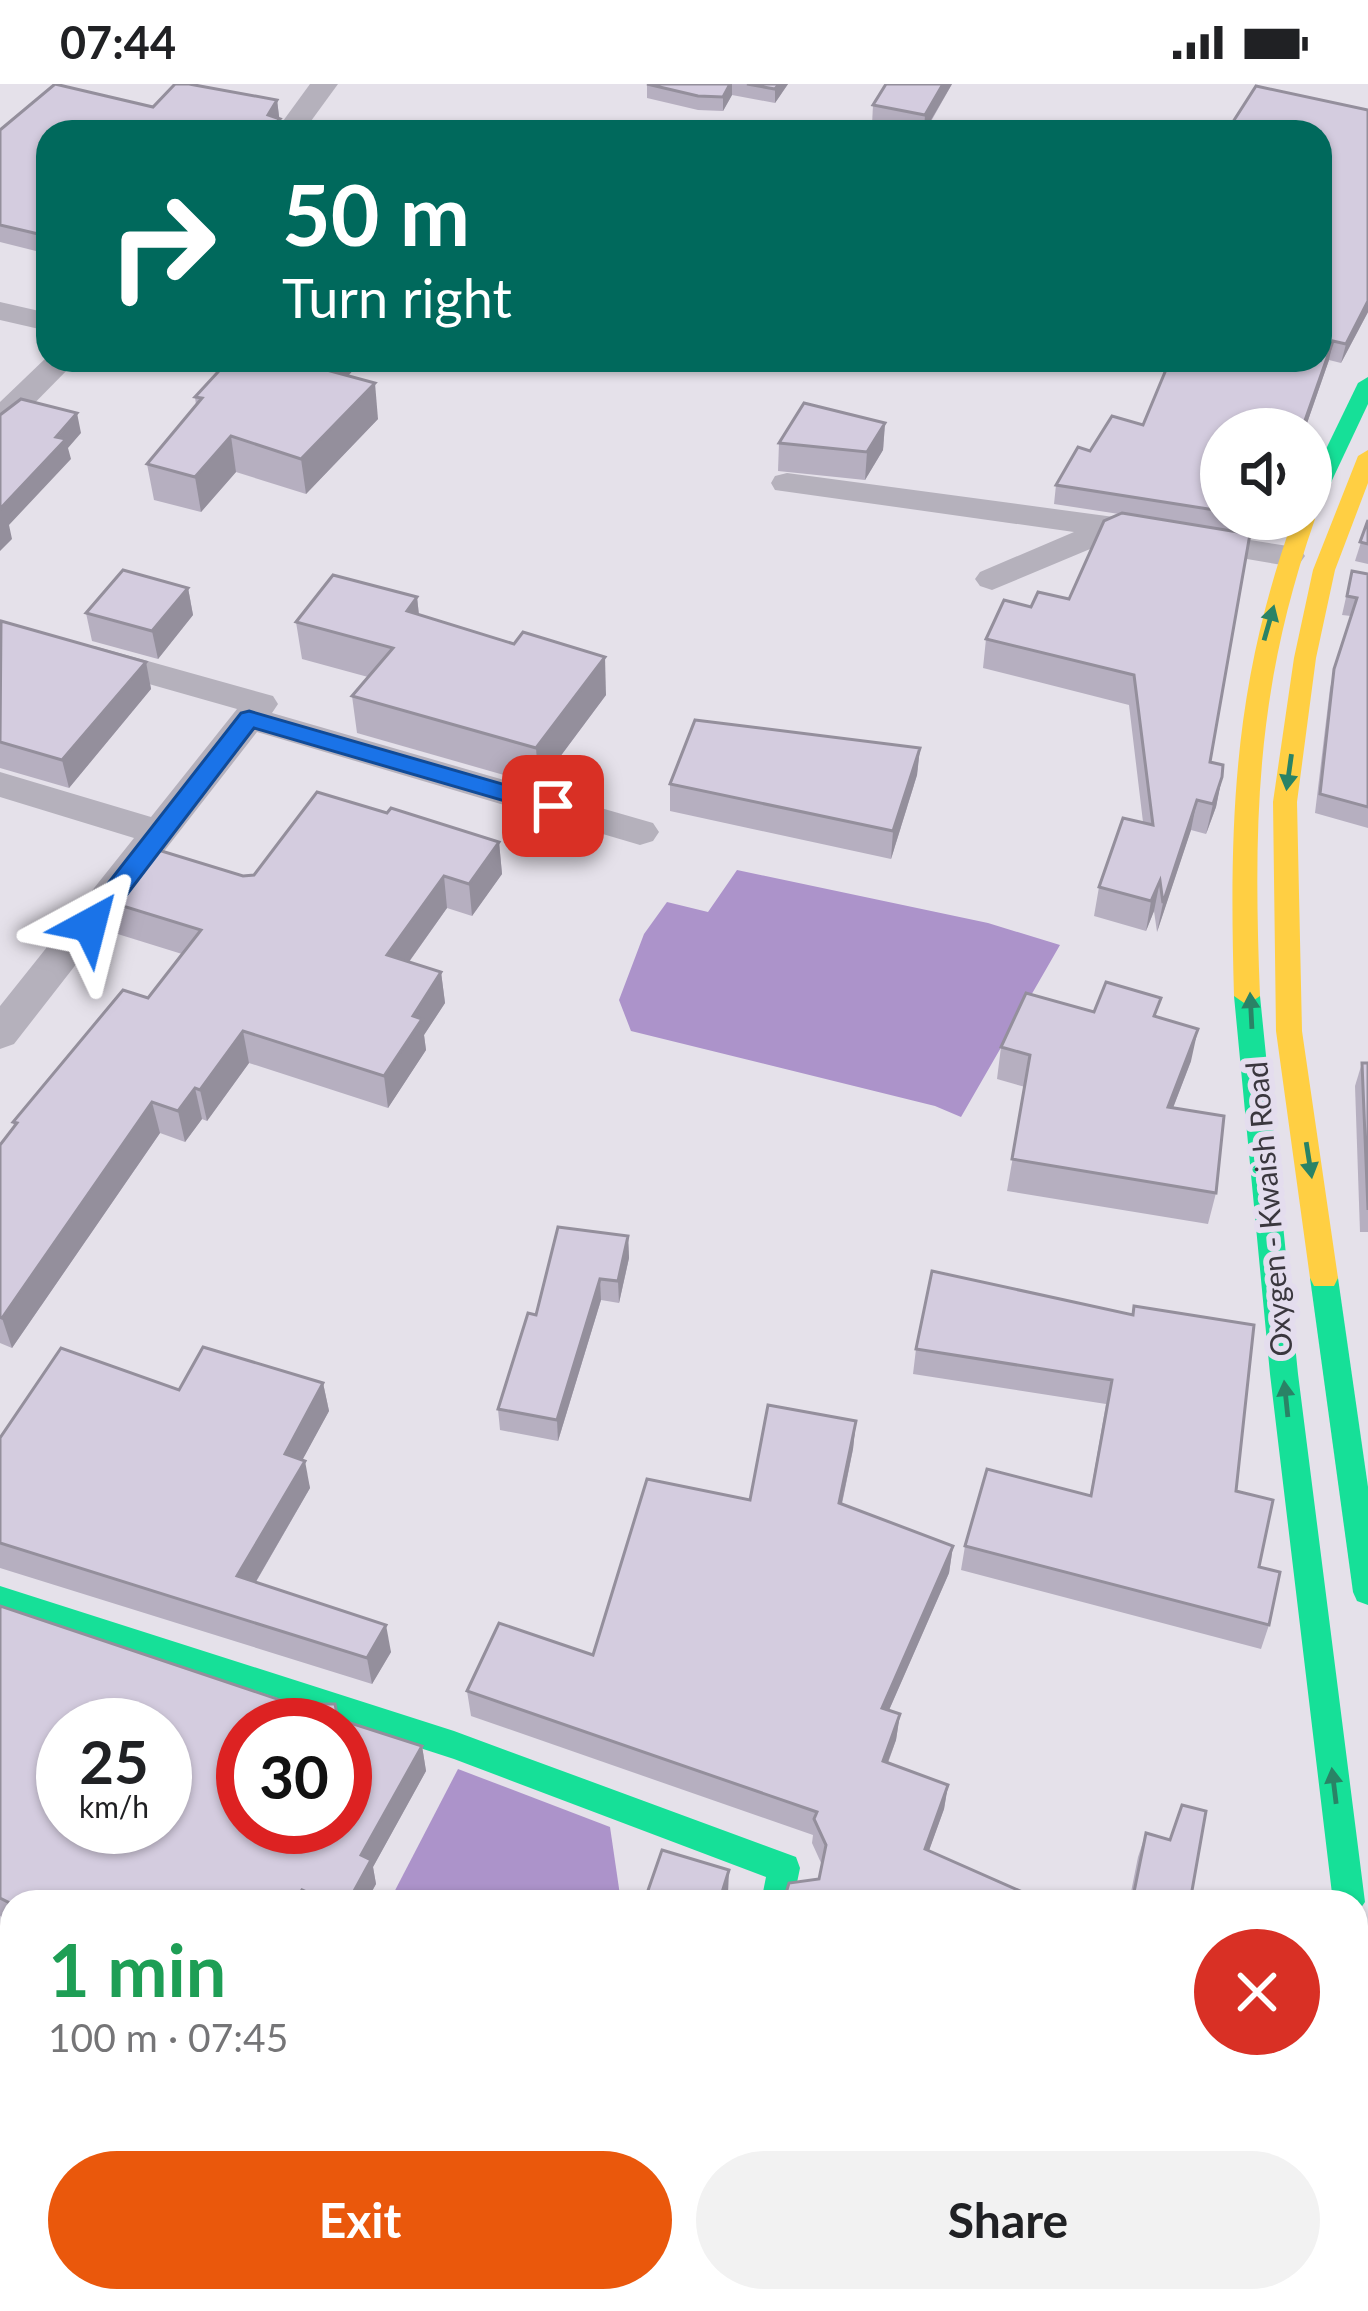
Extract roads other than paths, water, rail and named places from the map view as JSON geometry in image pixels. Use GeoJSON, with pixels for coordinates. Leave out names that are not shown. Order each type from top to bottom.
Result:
{"type":"FeatureCollection","features":[{"type":"Feature","properties":{"kind":"main road"},"geometry":{"type":"LineString","coordinates":[[1332,458],[1368,383]]}},
{"type":"Feature","properties":{"kind":"main road","name":"Oxygen - Kwaish Road"},"geometry":{"type":"LineString","coordinates":[[1368,456],[1324,571],[1305,658],[1285,802],[1289,1031],[1368,1592]]}},
{"type":"Feature","properties":{"kind":"main road","name":"Oxygen - Kwaish Road"},"geometry":{"type":"LineString","coordinates":[[1295,540],[1262,647],[1244,871],[1256,1122],[1299,1519],[1347,1890]]}},
{"type":"Feature","properties":{"kind":"main road"},"geometry":{"type":"LineString","coordinates":[[0,1599],[454,1745],[784,1868],[779,1890]]}},
{"type":"Feature","properties":{"kind":"street"},"geometry":{"type":"LineString","coordinates":[[298,120],[324,84]]}},
{"type":"Feature","properties":{"kind":"street"},"geometry":{"type":"LineString","coordinates":[[0,311],[36,319]]}},
{"type":"Feature","properties":{"kind":"street"},"geometry":{"type":"LineString","coordinates":[[0,420],[50,372]]}},
{"type":"Feature","properties":{"kind":"street"},"geometry":{"type":"LineString","coordinates":[[787,483],[1114,527],[1288,556]]}},
{"type":"Feature","properties":{"kind":"street"},"geometry":{"type":"LineString","coordinates":[[992,579],[1114,527]]}},
{"type":"Feature","properties":{"kind":"street"},"geometry":{"type":"LineString","coordinates":[[1324,571],[1368,579]]}},
{"type":"Feature","properties":{"kind":"street"},"geometry":{"type":"LineString","coordinates":[[0,1034],[260,704],[55,646]]}},
{"type":"Feature","properties":{"kind":"street"},"geometry":{"type":"LineString","coordinates":[[249,718],[640,832]]}},
{"type":"Feature","properties":{"kind":"street"},"geometry":{"type":"LineString","coordinates":[[0,784],[160,833]]}}]}
